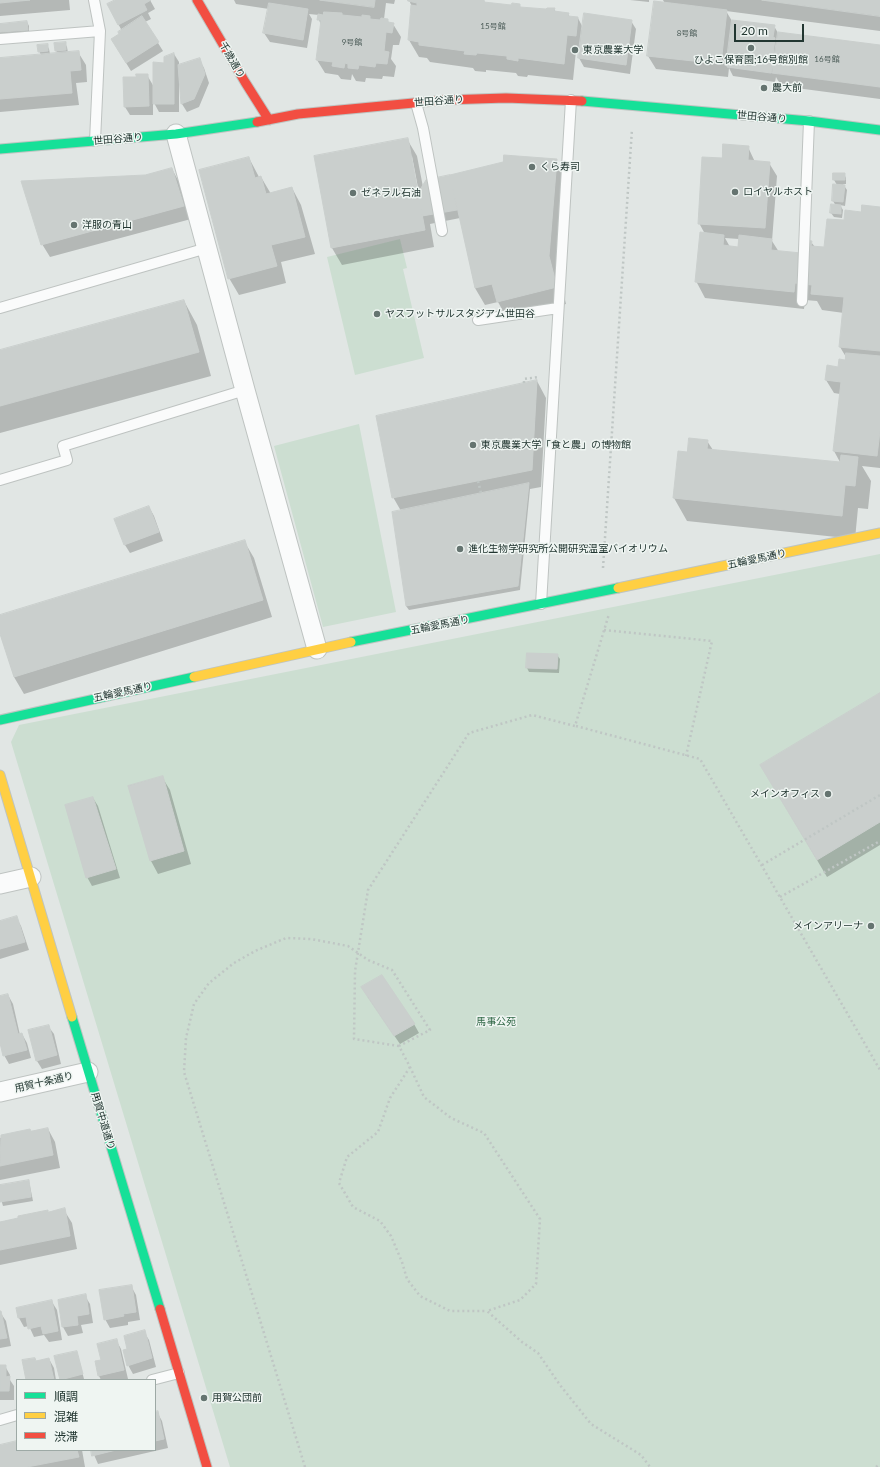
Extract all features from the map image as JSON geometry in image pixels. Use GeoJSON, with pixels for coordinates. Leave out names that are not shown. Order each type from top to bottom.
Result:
{"type":"FeatureCollection","features":[{"type":"Feature","properties":{"kind":"street","name":"千歳通り"},"geometry":{"type":"LineString","coordinates":[[197,0],[269,120]]}},
{"type":"Feature","properties":{"kind":"street","name":"世田谷通り"},"geometry":{"type":"LineString","coordinates":[[0,149],[176,134],[269,120],[298,114],[446,100],[506,98],[571,100],[809,121],[880,130]]}},
{"type":"Feature","properties":{"kind":"street"},"geometry":{"type":"LineString","coordinates":[[176,134],[317,650]]}},
{"type":"Feature","properties":{"kind":"street","name":"五輪愛馬通り"},"geometry":{"type":"LineString","coordinates":[[0,720],[317,650],[880,532]]}},
{"type":"Feature","properties":{"kind":"street","name":"用賀中道通り"},"geometry":{"type":"LineString","coordinates":[[0,775],[207,1467]]}},
{"type":"Feature","properties":{"kind":"street"},"geometry":{"type":"LineString","coordinates":[[0,884],[30,877]]}},
{"type":"Feature","properties":{"kind":"street","name":"用賀十条通り"},"geometry":{"type":"LineString","coordinates":[[0,1092],[88,1072]]}},
{"type":"Feature","properties":{"kind":"lane"},"geometry":{"type":"LineString","coordinates":[[94,0],[100,32],[95,141]]}},
{"type":"Feature","properties":{"kind":"lane"},"geometry":{"type":"LineString","coordinates":[[0,39],[100,32]]}},
{"type":"Feature","properties":{"kind":"lane"},"geometry":{"type":"LineString","coordinates":[[541,604],[571,100]]}},
{"type":"Feature","properties":{"kind":"lane"},"geometry":{"type":"LineString","coordinates":[[416,103],[423,128],[442,231]]}},
{"type":"Feature","properties":{"kind":"lane"},"geometry":{"type":"LineString","coordinates":[[802,301],[809,121]]}},
{"type":"Feature","properties":{"kind":"lane"},"geometry":{"type":"LineString","coordinates":[[0,308],[207,248]]}},
{"type":"Feature","properties":{"kind":"lane"},"geometry":{"type":"LineString","coordinates":[[478,320],[558,308]]}},
{"type":"Feature","properties":{"kind":"lane"},"geometry":{"type":"LineString","coordinates":[[0,480],[67,460],[63,446],[245,390]]}},
{"type":"Feature","properties":{"kind":"lane"},"geometry":{"type":"LineString","coordinates":[[156,1379],[178,1373]]}},
{"type":"Feature","properties":{"kind":"lane"},"geometry":{"type":"LineString","coordinates":[[0,1420],[16,1415]]}},
{"type":"Feature","properties":{"kind":"path"},"geometry":{"type":"LineString","coordinates":[[602,574],[632,129]]}},
{"type":"Feature","properties":{"kind":"path"},"geometry":{"type":"LineString","coordinates":[[478,481],[481,493]]}},
{"type":"Feature","properties":{"kind":"path"},"geometry":{"type":"LineString","coordinates":[[576,726],[609,614]]}},
{"type":"Feature","properties":{"kind":"path"},"geometry":{"type":"LineString","coordinates":[[604,630],[712,641],[686,756]]}},
{"type":"Feature","properties":{"kind":"path"},"geometry":{"type":"LineString","coordinates":[[306,1467],[184,1072],[186,1038],[194,1004],[209,983],[234,963],[255,951],[286,938],[311,939],[348,946],[358,952],[368,960],[392,970],[430,1030],[399,1046],[354,1039],[355,971],[358,952],[368,890],[469,733],[532,715],[700,759],[880,1070]]}},
{"type":"Feature","properties":{"kind":"path"},"geometry":{"type":"LineString","coordinates":[[761,865],[880,795]]}},
{"type":"Feature","properties":{"kind":"path"},"geometry":{"type":"LineString","coordinates":[[780,897],[880,841]]}},
{"type":"Feature","properties":{"kind":"path"},"geometry":{"type":"LineString","coordinates":[[399,1046],[410,1067],[424,1097],[452,1118],[484,1133],[540,1219],[536,1284],[520,1300],[487,1311],[450,1311],[420,1296],[407,1279],[394,1243],[380,1222],[353,1207],[339,1183],[347,1157],[378,1132],[390,1098],[410,1067]]}},
{"type":"Feature","properties":{"kind":"path"},"geometry":{"type":"LineString","coordinates":[[487,1311],[522,1342],[538,1352],[560,1385],[591,1424],[641,1454],[650,1467]]}},
{"type":"Feature","properties":{"kind":"path"},"geometry":{"type":"LineString","coordinates":[[876,1467],[880,1464]]}},
{"type":"Feature","properties":{"kind":"green space","name":"ヤスフットサルスタジアム世田谷"},"geometry":{"type":"Polygon","coordinates":[[[400,239],[407,268],[403,269],[424,358],[355,375],[327,257],[400,239]]]}},
{"type":"Feature","properties":{"kind":"green space"},"geometry":{"type":"Polygon","coordinates":[[[359,424],[396,612],[323,627],[274,446],[359,424]]]}},
{"type":"Feature","properties":{"kind":"green space","name":"馬事公苑"},"geometry":{"type":"Polygon","coordinates":[[[880,554],[880,1467],[230,1467],[11,742],[19,725],[880,554]]]}},
{"type":"Feature","properties":{"kind":"building"},"geometry":{"type":"Polygon","coordinates":[[[0,0],[30,0],[0,3],[0,0]]]}},
{"type":"Feature","properties":{"kind":"building"},"geometry":{"type":"Polygon","coordinates":[[[115,0],[151,0],[144,4],[147,10],[118,25],[107,4],[115,0]]]}},
{"type":"Feature","properties":{"kind":"building"},"geometry":{"type":"Polygon","coordinates":[[[320,0],[375,0],[374,7],[320,0]]]}},
{"type":"Feature","properties":{"kind":"building"},"geometry":{"type":"Polygon","coordinates":[[[408,0],[484,0],[484,2],[511,5],[512,3],[520,4],[520,7],[546,9],[555,8],[554,11],[569,13],[568,16],[578,17],[576,36],[567,35],[564,64],[518,58],[518,61],[507,59],[507,56],[477,53],[476,55],[464,54],[465,51],[419,45],[419,42],[408,40],[411,5],[417,6],[417,3],[408,0]]]}},
{"type":"Feature","properties":{"kind":"building"},"geometry":{"type":"Polygon","coordinates":[[[762,0],[880,0],[880,16],[762,0]]]}},
{"type":"Feature","properties":{"kind":"building"},"geometry":{"type":"Polygon","coordinates":[[[654,1],[727,10],[721,64],[647,56],[654,1]]]}},
{"type":"Feature","properties":{"kind":"building"},"geometry":{"type":"Polygon","coordinates":[[[269,3],[308,9],[303,40],[263,33],[269,3]]]}},
{"type":"Feature","properties":{"kind":"building"},"geometry":{"type":"Polygon","coordinates":[[[324,12],[342,13],[342,15],[362,17],[362,15],[370,16],[370,19],[388,19],[388,22],[394,23],[392,33],[386,32],[384,51],[389,52],[387,64],[376,63],[375,67],[359,65],[358,69],[348,68],[348,64],[345,63],[344,68],[332,66],[333,62],[316,60],[321,20],[317,20],[318,14],[323,15],[324,12]]]}},
{"type":"Feature","properties":{"kind":"building"},"geometry":{"type":"Polygon","coordinates":[[[584,13],[632,20],[626,65],[578,58],[584,13]]]}},
{"type":"Feature","properties":{"kind":"building"},"geometry":{"type":"Polygon","coordinates":[[[142,16],[159,42],[126,63],[111,39],[119,34],[118,32],[142,16]]]}},
{"type":"Feature","properties":{"kind":"building","name":"ひよこ保育園;16号館別館"},"geometry":{"type":"Polygon","coordinates":[[[732,20],[775,25],[771,73],[727,67],[732,20]]]}},
{"type":"Feature","properties":{"kind":"building"},"geometry":{"type":"Polygon","coordinates":[[[27,21],[28,30],[0,32],[0,24],[27,21]]]}},
{"type":"Feature","properties":{"kind":"building"},"geometry":{"type":"Polygon","coordinates":[[[778,32],[880,45],[880,87],[772,73],[778,32]]]}},
{"type":"Feature","properties":{"kind":"building"},"geometry":{"type":"Polygon","coordinates":[[[66,42],[66,50],[55,51],[54,43],[66,42]]]}},
{"type":"Feature","properties":{"kind":"building"},"geometry":{"type":"Polygon","coordinates":[[[48,44],[48,51],[38,52],[37,45],[48,44]]]}},
{"type":"Feature","properties":{"kind":"building"},"geometry":{"type":"Polygon","coordinates":[[[79,51],[81,70],[70,71],[72,93],[0,99],[0,58],[79,51]]]}},
{"type":"Feature","properties":{"kind":"building"},"geometry":{"type":"Polygon","coordinates":[[[174,53],[174,104],[153,104],[153,62],[164,63],[164,57],[174,53]]]}},
{"type":"Feature","properties":{"kind":"building"},"geometry":{"type":"Polygon","coordinates":[[[200,58],[205,74],[194,99],[181,104],[178,65],[200,58]]]}},
{"type":"Feature","properties":{"kind":"building"},"geometry":{"type":"Polygon","coordinates":[[[136,74],[148,74],[149,106],[124,107],[123,77],[136,77],[136,74]]]}},
{"type":"Feature","properties":{"kind":"building"},"geometry":{"type":"Polygon","coordinates":[[[408,138],[425,230],[331,248],[314,156],[408,138]]]}},
{"type":"Feature","properties":{"kind":"building"},"geometry":{"type":"Polygon","coordinates":[[[723,144],[749,146],[748,160],[770,162],[765,228],[698,224],[702,157],[722,158],[723,144]]]}},
{"type":"Feature","properties":{"kind":"building"},"geometry":{"type":"Polygon","coordinates":[[[504,155],[557,159],[549,256],[557,287],[497,302],[492,284],[475,288],[450,175],[503,162],[504,155]]]}},
{"type":"Feature","properties":{"kind":"building"},"geometry":{"type":"Polygon","coordinates":[[[249,157],[255,178],[261,176],[266,194],[292,187],[305,237],[271,245],[277,266],[228,279],[199,170],[249,157]]]}},
{"type":"Feature","properties":{"kind":"building","name":"洋服の青山"},"geometry":{"type":"Polygon","coordinates":[[[172,168],[184,206],[41,245],[21,181],[145,175],[172,168]]]}},
{"type":"Feature","properties":{"kind":"building"},"geometry":{"type":"Polygon","coordinates":[[[833,173],[845,173],[845,180],[833,180],[833,173]]]}},
{"type":"Feature","properties":{"kind":"building"},"geometry":{"type":"Polygon","coordinates":[[[450,175],[457,210],[422,216],[418,193],[426,180],[450,175]]]}},
{"type":"Feature","properties":{"kind":"building"},"geometry":{"type":"Polygon","coordinates":[[[833,184],[845,185],[843,202],[832,201],[833,184]]]}},
{"type":"Feature","properties":{"kind":"building"},"geometry":{"type":"Polygon","coordinates":[[[831,204],[841,205],[841,214],[830,213],[831,204]]]}},
{"type":"Feature","properties":{"kind":"building"},"geometry":{"type":"Polygon","coordinates":[[[862,205],[880,207],[880,351],[839,347],[844,297],[811,294],[812,285],[795,283],[794,292],[695,282],[700,232],[724,235],[723,245],[738,247],[739,235],[772,239],[771,250],[801,253],[803,240],[812,241],[811,246],[824,247],[827,219],[844,220],[845,210],[861,212],[862,205]]]}},
{"type":"Feature","properties":{"kind":"building"},"geometry":{"type":"Polygon","coordinates":[[[184,300],[199,352],[0,406],[0,350],[184,300]]]}},
{"type":"Feature","properties":{"kind":"building"},"geometry":{"type":"Polygon","coordinates":[[[846,353],[880,356],[880,431],[877,456],[833,451],[841,382],[825,380],[827,365],[838,367],[839,359],[845,360],[846,353]]]}},
{"type":"Feature","properties":{"kind":"building"},"geometry":{"type":"Polygon","coordinates":[[[537,380],[532,470],[392,498],[376,416],[537,380]]]}},
{"type":"Feature","properties":{"kind":"building"},"geometry":{"type":"Polygon","coordinates":[[[689,438],[708,440],[707,449],[840,462],[841,455],[858,457],[855,486],[845,485],[842,516],[673,498],[678,451],[687,452],[689,438]]]}},
{"type":"Feature","properties":{"kind":"building","name":"進化生物学研究所公開研究温室バイオリウム"},"geometry":{"type":"Polygon","coordinates":[[[529,483],[518,586],[406,606],[392,512],[529,483]]]}},
{"type":"Feature","properties":{"kind":"building"},"geometry":{"type":"Polygon","coordinates":[[[149,506],[159,532],[124,545],[114,519],[149,506]]]}},
{"type":"Feature","properties":{"kind":"building"},"geometry":{"type":"Polygon","coordinates":[[[245,540],[263,600],[14,677],[0,634],[0,615],[245,540]]]}},
{"type":"Feature","properties":{"kind":"building"},"geometry":{"type":"Polygon","coordinates":[[[527,653],[558,654],[557,669],[526,668],[527,653]]]}},
{"type":"Feature","properties":{"kind":"building","name":"メインオフィス"},"geometry":{"type":"Polygon","coordinates":[[[880,693],[880,822],[817,860],[760,765],[880,693]]]}},
{"type":"Feature","properties":{"kind":"building"},"geometry":{"type":"Polygon","coordinates":[[[163,776],[184,851],[150,861],[128,786],[163,776]]]}},
{"type":"Feature","properties":{"kind":"building"},"geometry":{"type":"Polygon","coordinates":[[[93,797],[116,869],[86,878],[65,805],[93,797]]]}},
{"type":"Feature","properties":{"kind":"building"},"geometry":{"type":"Polygon","coordinates":[[[17,916],[25,942],[0,949],[0,921],[17,916]]]}},
{"type":"Feature","properties":{"kind":"building"},"geometry":{"type":"Polygon","coordinates":[[[382,975],[415,1024],[394,1036],[361,987],[382,975]]]}},
{"type":"Feature","properties":{"kind":"building"},"geometry":{"type":"Polygon","coordinates":[[[8,994],[18,1034],[22,1033],[27,1050],[3,1056],[0,1043],[0,996],[8,994]]]}},
{"type":"Feature","properties":{"kind":"building"},"geometry":{"type":"Polygon","coordinates":[[[49,1025],[57,1055],[36,1061],[28,1030],[49,1025]]]}},
{"type":"Feature","properties":{"kind":"building"},"geometry":{"type":"Polygon","coordinates":[[[48,1128],[53,1155],[0,1166],[1,1135],[30,1129],[31,1131],[48,1128]]]}},
{"type":"Feature","properties":{"kind":"building"},"geometry":{"type":"Polygon","coordinates":[[[29,1180],[31,1197],[0,1202],[0,1185],[29,1180]]]}},
{"type":"Feature","properties":{"kind":"building"},"geometry":{"type":"Polygon","coordinates":[[[65,1208],[70,1236],[0,1250],[0,1222],[18,1218],[18,1216],[65,1208]]]}},
{"type":"Feature","properties":{"kind":"building"},"geometry":{"type":"Polygon","coordinates":[[[132,1285],[136,1312],[123,1314],[124,1316],[104,1320],[99,1290],[132,1285]]]}},
{"type":"Feature","properties":{"kind":"building"},"geometry":{"type":"Polygon","coordinates":[[[86,1294],[89,1314],[77,1316],[78,1325],[62,1327],[58,1300],[86,1294]]]}},
{"type":"Feature","properties":{"kind":"building"},"geometry":{"type":"Polygon","coordinates":[[[52,1300],[58,1331],[43,1334],[41,1326],[28,1329],[26,1317],[18,1318],[16,1308],[52,1300]]]}},
{"type":"Feature","properties":{"kind":"building"},"geometry":{"type":"Polygon","coordinates":[[[0,1311],[7,1338],[0,1339],[0,1311]]]}},
{"type":"Feature","properties":{"kind":"building"},"geometry":{"type":"Polygon","coordinates":[[[145,1330],[152,1358],[127,1366],[123,1350],[127,1349],[124,1336],[145,1330]]]}},
{"type":"Feature","properties":{"kind":"building"},"geometry":{"type":"Polygon","coordinates":[[[117,1339],[124,1370],[98,1376],[95,1361],[101,1360],[97,1344],[117,1339]]]}},
{"type":"Feature","properties":{"kind":"building"},"geometry":{"type":"Polygon","coordinates":[[[77,1351],[83,1374],[60,1379],[54,1356],[77,1351]]]}},
{"type":"Feature","properties":{"kind":"building"},"geometry":{"type":"Polygon","coordinates":[[[35,1358],[36,1361],[49,1358],[54,1379],[26,1379],[22,1360],[35,1358]]]}},
{"type":"Feature","properties":{"kind":"building"},"geometry":{"type":"Polygon","coordinates":[[[0,1365],[6,1365],[6,1377],[10,1376],[9,1391],[0,1391],[0,1365]]]}},
{"type":"Feature","properties":{"kind":"building"},"geometry":{"type":"Polygon","coordinates":[[[158,1411],[164,1439],[156,1441],[156,1412],[158,1411]]]}},
{"type":"Feature","properties":{"kind":"building"},"geometry":{"type":"Polygon","coordinates":[[[16,1441],[16,1451],[77,1451],[79,1457],[27,1467],[0,1467],[0,1445],[16,1441]]]}},
{"type":"Feature","properties":{"kind":"building"},"geometry":{"type":"Polygon","coordinates":[[[91,1451],[112,1451],[92,1456],[91,1451]]]}},
{"type":"Feature","properties":{"kind":"traffic: fast"},"geometry":{"type":"LineString","coordinates":[[582,101],[809,121],[880,130]]}},
{"type":"Feature","properties":{"kind":"traffic: fast"},"geometry":{"type":"LineString","coordinates":[[0,149],[176,134],[257,122]]}},
{"type":"Feature","properties":{"kind":"traffic: fast"},"geometry":{"type":"LineString","coordinates":[[351,642],[618,588]]}},
{"type":"Feature","properties":{"kind":"traffic: fast"},"geometry":{"type":"LineString","coordinates":[[0,720],[194,677]]}},
{"type":"Feature","properties":{"kind":"traffic: fast"},"geometry":{"type":"LineString","coordinates":[[72,1017],[160,1309]]}},
{"type":"Feature","properties":{"kind":"traffic: slow"},"geometry":{"type":"LineString","coordinates":[[618,588],[880,533]]}},
{"type":"Feature","properties":{"kind":"traffic: slow"},"geometry":{"type":"LineString","coordinates":[[194,677],[351,642]]}},
{"type":"Feature","properties":{"kind":"traffic: slow"},"geometry":{"type":"LineString","coordinates":[[0,775],[72,1017]]}},
{"type":"Feature","properties":{"kind":"traffic: jam"},"geometry":{"type":"LineString","coordinates":[[197,0],[269,120]]}},
{"type":"Feature","properties":{"kind":"traffic: jam"},"geometry":{"type":"LineString","coordinates":[[257,122],[298,114],[445,100],[506,98],[582,101]]}},
{"type":"Feature","properties":{"kind":"traffic: jam"},"geometry":{"type":"LineString","coordinates":[[160,1309],[207,1467]]}},
{"type":"Feature","properties":{"kind":"place","name":"ひよこ保育園;16号館別館"},"geometry":{"type":"Point","coordinates":[751,48]}},
{"type":"Feature","properties":{"kind":"place","name":"東京農業大学"},"geometry":{"type":"Point","coordinates":[575,50]}},
{"type":"Feature","properties":{"kind":"place","name":"農大前"},"geometry":{"type":"Point","coordinates":[764,88]}},
{"type":"Feature","properties":{"kind":"place","name":"くら寿司"},"geometry":{"type":"Point","coordinates":[532,167]}},
{"type":"Feature","properties":{"kind":"place","name":"ロイヤルホスト"},"geometry":{"type":"Point","coordinates":[735,192]}},
{"type":"Feature","properties":{"kind":"place","name":"ゼネラル石油"},"geometry":{"type":"Point","coordinates":[353,193]}},
{"type":"Feature","properties":{"kind":"place","name":"洋服の青山"},"geometry":{"type":"Point","coordinates":[74,225]}},
{"type":"Feature","properties":{"kind":"place","name":"ヤスフットサルスタジアム世田谷"},"geometry":{"type":"Point","coordinates":[377,314]}},
{"type":"Feature","properties":{"kind":"place","name":"東京農業大学「食と農」の博物館"},"geometry":{"type":"Point","coordinates":[473,445]}},
{"type":"Feature","properties":{"kind":"place","name":"進化生物学研究所公開研究温室バイオリウム"},"geometry":{"type":"Point","coordinates":[460,549]}},
{"type":"Feature","properties":{"kind":"place","name":"メインオフィス"},"geometry":{"type":"Point","coordinates":[828,794]}},
{"type":"Feature","properties":{"kind":"place","name":"メインアリーナ"},"geometry":{"type":"Point","coordinates":[871,926]}},
{"type":"Feature","properties":{"kind":"place","name":"用賀公団前"},"geometry":{"type":"Point","coordinates":[204,1398]}}]}
